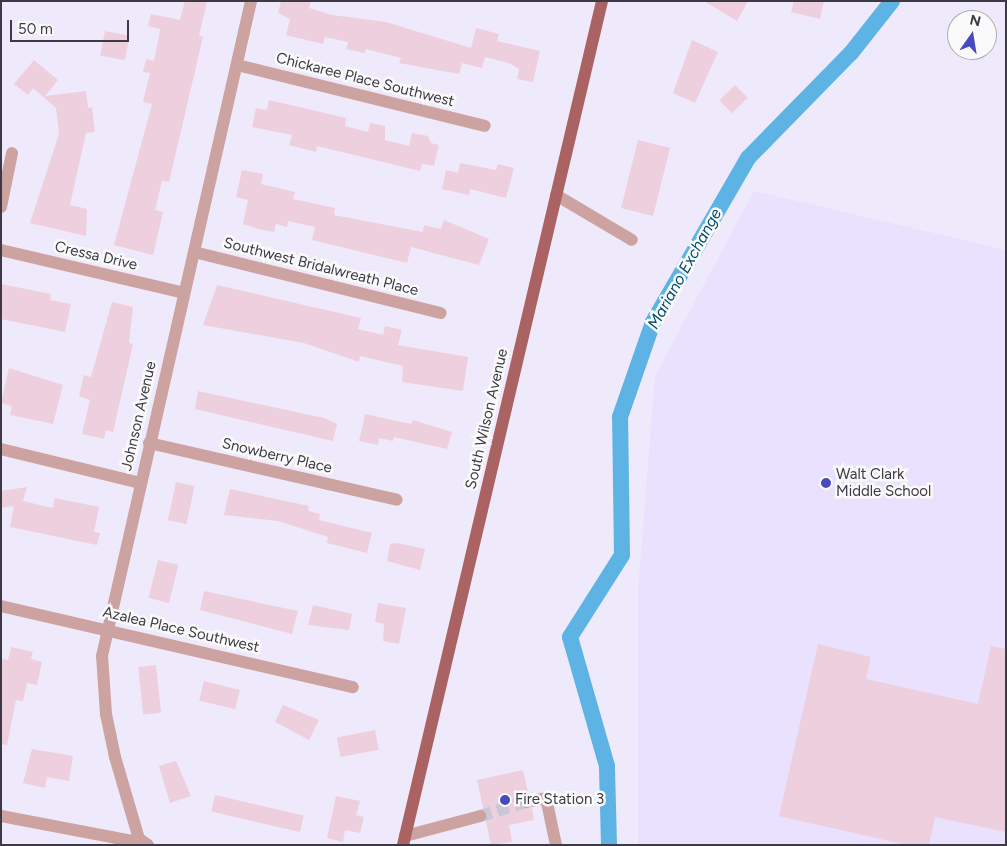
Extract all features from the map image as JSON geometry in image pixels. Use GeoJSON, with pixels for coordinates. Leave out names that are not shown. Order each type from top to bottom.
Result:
{"type":"FeatureCollection","features":[{"type":"Feature","properties":{"kind":"main road","name":"South Wilson Avenue"},"geometry":{"type":"LineString","coordinates":[[404,840],[602,1]]}},
{"type":"Feature","properties":{"kind":"street","name":"Johnson Avenue"},"geometry":{"type":"LineString","coordinates":[[143,842],[106,714],[102,656],[251,1]]}},
{"type":"Feature","properties":{"kind":"street","name":"Chickaree Place Southwest"},"geometry":{"type":"LineString","coordinates":[[237,65],[485,126]]}},
{"type":"Feature","properties":{"kind":"street"},"geometry":{"type":"LineString","coordinates":[[1,207],[12,153]]}},
{"type":"Feature","properties":{"kind":"street"},"geometry":{"type":"LineString","coordinates":[[556,195],[632,240]]}},
{"type":"Feature","properties":{"kind":"street","name":"Cressa Drive"},"geometry":{"type":"LineString","coordinates":[[1,250],[184,293]]}},
{"type":"Feature","properties":{"kind":"street","name":"Southwest Bridalwreath Place"},"geometry":{"type":"LineString","coordinates":[[194,252],[441,313]]}},
{"type":"Feature","properties":{"kind":"street","name":"Snowberry Place"},"geometry":{"type":"LineString","coordinates":[[149,443],[397,500]]}},
{"type":"Feature","properties":{"kind":"street"},"geometry":{"type":"LineString","coordinates":[[1,449],[140,483]]}},
{"type":"Feature","properties":{"kind":"street","name":"Azalea Place Southwest"},"geometry":{"type":"LineString","coordinates":[[1,606],[107,628],[353,687]]}},
{"type":"Feature","properties":{"kind":"street"},"geometry":{"type":"LineString","coordinates":[[526,802],[546,798],[556,845]]}},
{"type":"Feature","properties":{"kind":"street"},"geometry":{"type":"LineString","coordinates":[[1,816],[143,842]]}},
{"type":"Feature","properties":{"kind":"street"},"geometry":{"type":"LineString","coordinates":[[404,840],[480,816]]}},
{"type":"Feature","properties":{"kind":"shaded area","name":"Walt Clark Middle School"},"geometry":{"type":"Polygon","coordinates":[[[754,191],[1006,250],[1006,845],[638,845],[638,590],[655,376],[754,191]]]}},
{"type":"Feature","properties":{"kind":"building"},"geometry":{"type":"Polygon","coordinates":[[[185,1],[207,1],[199,36],[203,37],[169,182],[162,181],[155,210],[163,212],[153,255],[114,245],[152,104],[143,102],[150,73],[143,72],[146,59],[154,61],[160,29],[148,26],[151,14],[180,20],[185,1]]]}},
{"type":"Feature","properties":{"kind":"building"},"geometry":{"type":"Polygon","coordinates":[[[281,1],[311,1],[309,8],[332,15],[386,22],[471,48],[476,28],[499,34],[497,41],[540,51],[533,82],[517,79],[519,69],[509,63],[485,57],[482,68],[462,63],[459,74],[399,63],[401,58],[366,49],[364,53],[346,49],[348,42],[325,37],[323,44],[286,35],[290,19],[278,13],[281,1]]]}},
{"type":"Feature","properties":{"kind":"building"},"geometry":{"type":"Polygon","coordinates":[[[704,1],[748,1],[737,21],[704,1]]]}},
{"type":"Feature","properties":{"kind":"building"},"geometry":{"type":"Polygon","coordinates":[[[794,1],[824,1],[820,19],[791,12],[794,1]]]}},
{"type":"Feature","properties":{"kind":"building"},"geometry":{"type":"Polygon","coordinates":[[[105,31],[130,36],[125,60],[100,56],[105,31]]]}},
{"type":"Feature","properties":{"kind":"building"},"geometry":{"type":"Polygon","coordinates":[[[692,40],[718,52],[695,103],[673,93],[692,40]]]}},
{"type":"Feature","properties":{"kind":"building"},"geometry":{"type":"Polygon","coordinates":[[[34,60],[58,80],[45,96],[86,91],[88,108],[92,107],[95,132],[86,133],[70,205],[87,209],[86,236],[30,223],[59,134],[56,108],[33,88],[28,95],[14,84],[34,60]]]}},
{"type":"Feature","properties":{"kind":"building"},"geometry":{"type":"Polygon","coordinates":[[[735,85],[748,98],[732,113],[719,101],[735,85]]]}},
{"type":"Feature","properties":{"kind":"building"},"geometry":{"type":"Polygon","coordinates":[[[269,100],[346,118],[345,126],[368,132],[370,123],[385,126],[385,140],[409,146],[412,133],[428,136],[431,143],[439,145],[434,166],[422,164],[420,171],[317,146],[316,152],[289,145],[292,135],[252,127],[256,108],[267,110],[269,100]]]}},
{"type":"Feature","properties":{"kind":"building"},"geometry":{"type":"Polygon","coordinates":[[[638,140],[670,148],[653,216],[621,208],[638,140]]]}},
{"type":"Feature","properties":{"kind":"building"},"geometry":{"type":"Polygon","coordinates":[[[460,163],[496,170],[498,164],[514,168],[506,198],[470,189],[469,195],[442,189],[446,170],[458,173],[460,163]]]}},
{"type":"Feature","properties":{"kind":"building"},"geometry":{"type":"Polygon","coordinates":[[[242,170],[263,174],[261,184],[295,192],[293,199],[335,208],[334,215],[423,232],[424,225],[441,229],[444,220],[489,239],[479,265],[411,247],[407,263],[312,240],[315,227],[288,221],[287,227],[276,224],[274,232],[258,229],[243,224],[248,200],[236,197],[242,170]]]}},
{"type":"Feature","properties":{"kind":"building"},"geometry":{"type":"Polygon","coordinates":[[[1,284],[51,294],[50,300],[71,304],[65,332],[1,319],[1,284]]]}},
{"type":"Feature","properties":{"kind":"building"},"geometry":{"type":"Polygon","coordinates":[[[217,285],[361,318],[358,329],[383,335],[385,326],[402,330],[398,345],[468,357],[463,391],[402,382],[403,366],[360,356],[359,362],[304,343],[203,325],[217,285]]]}},
{"type":"Feature","properties":{"kind":"building"},"geometry":{"type":"Polygon","coordinates":[[[112,302],[133,307],[129,343],[133,344],[113,432],[106,430],[104,439],[82,434],[90,400],[79,396],[84,375],[91,377],[112,302]]]}},
{"type":"Feature","properties":{"kind":"building"},"geometry":{"type":"Polygon","coordinates":[[[9,368],[63,385],[53,424],[10,415],[12,406],[1,403],[9,368]]]}},
{"type":"Feature","properties":{"kind":"building"},"geometry":{"type":"Polygon","coordinates":[[[198,391],[324,418],[337,424],[333,441],[195,409],[198,391]]]}},
{"type":"Feature","properties":{"kind":"building"},"geometry":{"type":"Polygon","coordinates":[[[365,414],[411,424],[413,420],[452,432],[447,449],[394,437],[393,441],[379,438],[378,445],[359,441],[365,414]]]}},
{"type":"Feature","properties":{"kind":"building"},"geometry":{"type":"Polygon","coordinates":[[[176,482],[195,486],[186,524],[168,520],[176,482]]]}},
{"type":"Feature","properties":{"kind":"building"},"geometry":{"type":"Polygon","coordinates":[[[27,487],[23,501],[53,508],[55,498],[99,507],[94,532],[100,533],[97,545],[10,527],[14,506],[1,508],[1,491],[27,487]]]}},
{"type":"Feature","properties":{"kind":"building"},"geometry":{"type":"Polygon","coordinates":[[[230,489],[309,506],[308,511],[320,514],[319,520],[372,533],[367,553],[327,543],[328,537],[278,521],[224,515],[230,489]]]}},
{"type":"Feature","properties":{"kind":"building"},"geometry":{"type":"Polygon","coordinates":[[[397,543],[425,549],[420,570],[387,561],[390,544],[397,543]]]}},
{"type":"Feature","properties":{"kind":"building"},"geometry":{"type":"Polygon","coordinates":[[[158,560],[178,565],[169,603],[149,598],[158,560]]]}},
{"type":"Feature","properties":{"kind":"building"},"geometry":{"type":"Polygon","coordinates":[[[204,591],[298,611],[292,634],[200,610],[204,591]]]}},
{"type":"Feature","properties":{"kind":"building"},"geometry":{"type":"Polygon","coordinates":[[[378,603],[406,608],[399,644],[383,641],[384,624],[375,622],[378,603]]]}},
{"type":"Feature","properties":{"kind":"building"},"geometry":{"type":"Polygon","coordinates":[[[313,605],[352,614],[349,630],[308,625],[313,605]]]}},
{"type":"Feature","properties":{"kind":"building"},"geometry":{"type":"Polygon","coordinates":[[[818,644],[871,657],[866,679],[978,704],[991,646],[1006,649],[1006,832],[935,817],[929,845],[907,845],[779,816],[818,644]]]}},
{"type":"Feature","properties":{"kind":"building"},"geometry":{"type":"Polygon","coordinates":[[[11,647],[33,652],[31,659],[42,662],[37,685],[27,683],[23,701],[16,700],[7,745],[1,744],[1,659],[8,660],[11,647]]]}},
{"type":"Feature","properties":{"kind":"building"},"geometry":{"type":"Polygon","coordinates":[[[156,665],[161,713],[143,715],[138,667],[156,665]]]}},
{"type":"Feature","properties":{"kind":"building"},"geometry":{"type":"Polygon","coordinates":[[[204,681],[240,690],[235,709],[199,700],[204,681]]]}},
{"type":"Feature","properties":{"kind":"building"},"geometry":{"type":"Polygon","coordinates":[[[283,705],[319,720],[309,740],[275,722],[283,705]]]}},
{"type":"Feature","properties":{"kind":"building"},"geometry":{"type":"Polygon","coordinates":[[[375,730],[379,750],[341,757],[337,737],[375,730]]]}},
{"type":"Feature","properties":{"kind":"building"},"geometry":{"type":"Polygon","coordinates":[[[32,749],[73,756],[69,781],[47,777],[45,788],[23,783],[32,749]]]}},
{"type":"Feature","properties":{"kind":"building"},"geometry":{"type":"Polygon","coordinates":[[[176,761],[191,796],[170,803],[159,766],[176,761]]]}},
{"type":"Feature","properties":{"kind":"building","name":"Fire Station 3"},"geometry":{"type":"Polygon","coordinates":[[[523,770],[528,793],[520,796],[518,804],[532,809],[534,820],[509,825],[512,842],[491,845],[477,780],[523,770]]]}},
{"type":"Feature","properties":{"kind":"building"},"geometry":{"type":"Polygon","coordinates":[[[215,795],[304,815],[300,832],[211,812],[215,795]]]}},
{"type":"Feature","properties":{"kind":"building"},"geometry":{"type":"Polygon","coordinates":[[[336,796],[360,801],[356,815],[364,817],[360,833],[345,830],[343,842],[327,838],[336,796]]]}},
{"type":"Feature","properties":{"kind":"waterway","name":"Mariano Exchange"},"geometry":{"type":"LineString","coordinates":[[609,845],[607,766],[570,637],[622,555],[620,417],[653,322],[748,158],[851,53],[892,1]]}},
{"type":"Feature","properties":{"kind":"tunnel"},"geometry":{"type":"LineString","coordinates":[[480,816],[526,802]]}},
{"type":"Feature","properties":{"kind":"place","name":"Walt Clark Middle School"},"geometry":{"type":"Point","coordinates":[826,483]}},
{"type":"Feature","properties":{"kind":"place","name":"Fire Station 3"},"geometry":{"type":"Point","coordinates":[505,800]}}]}
